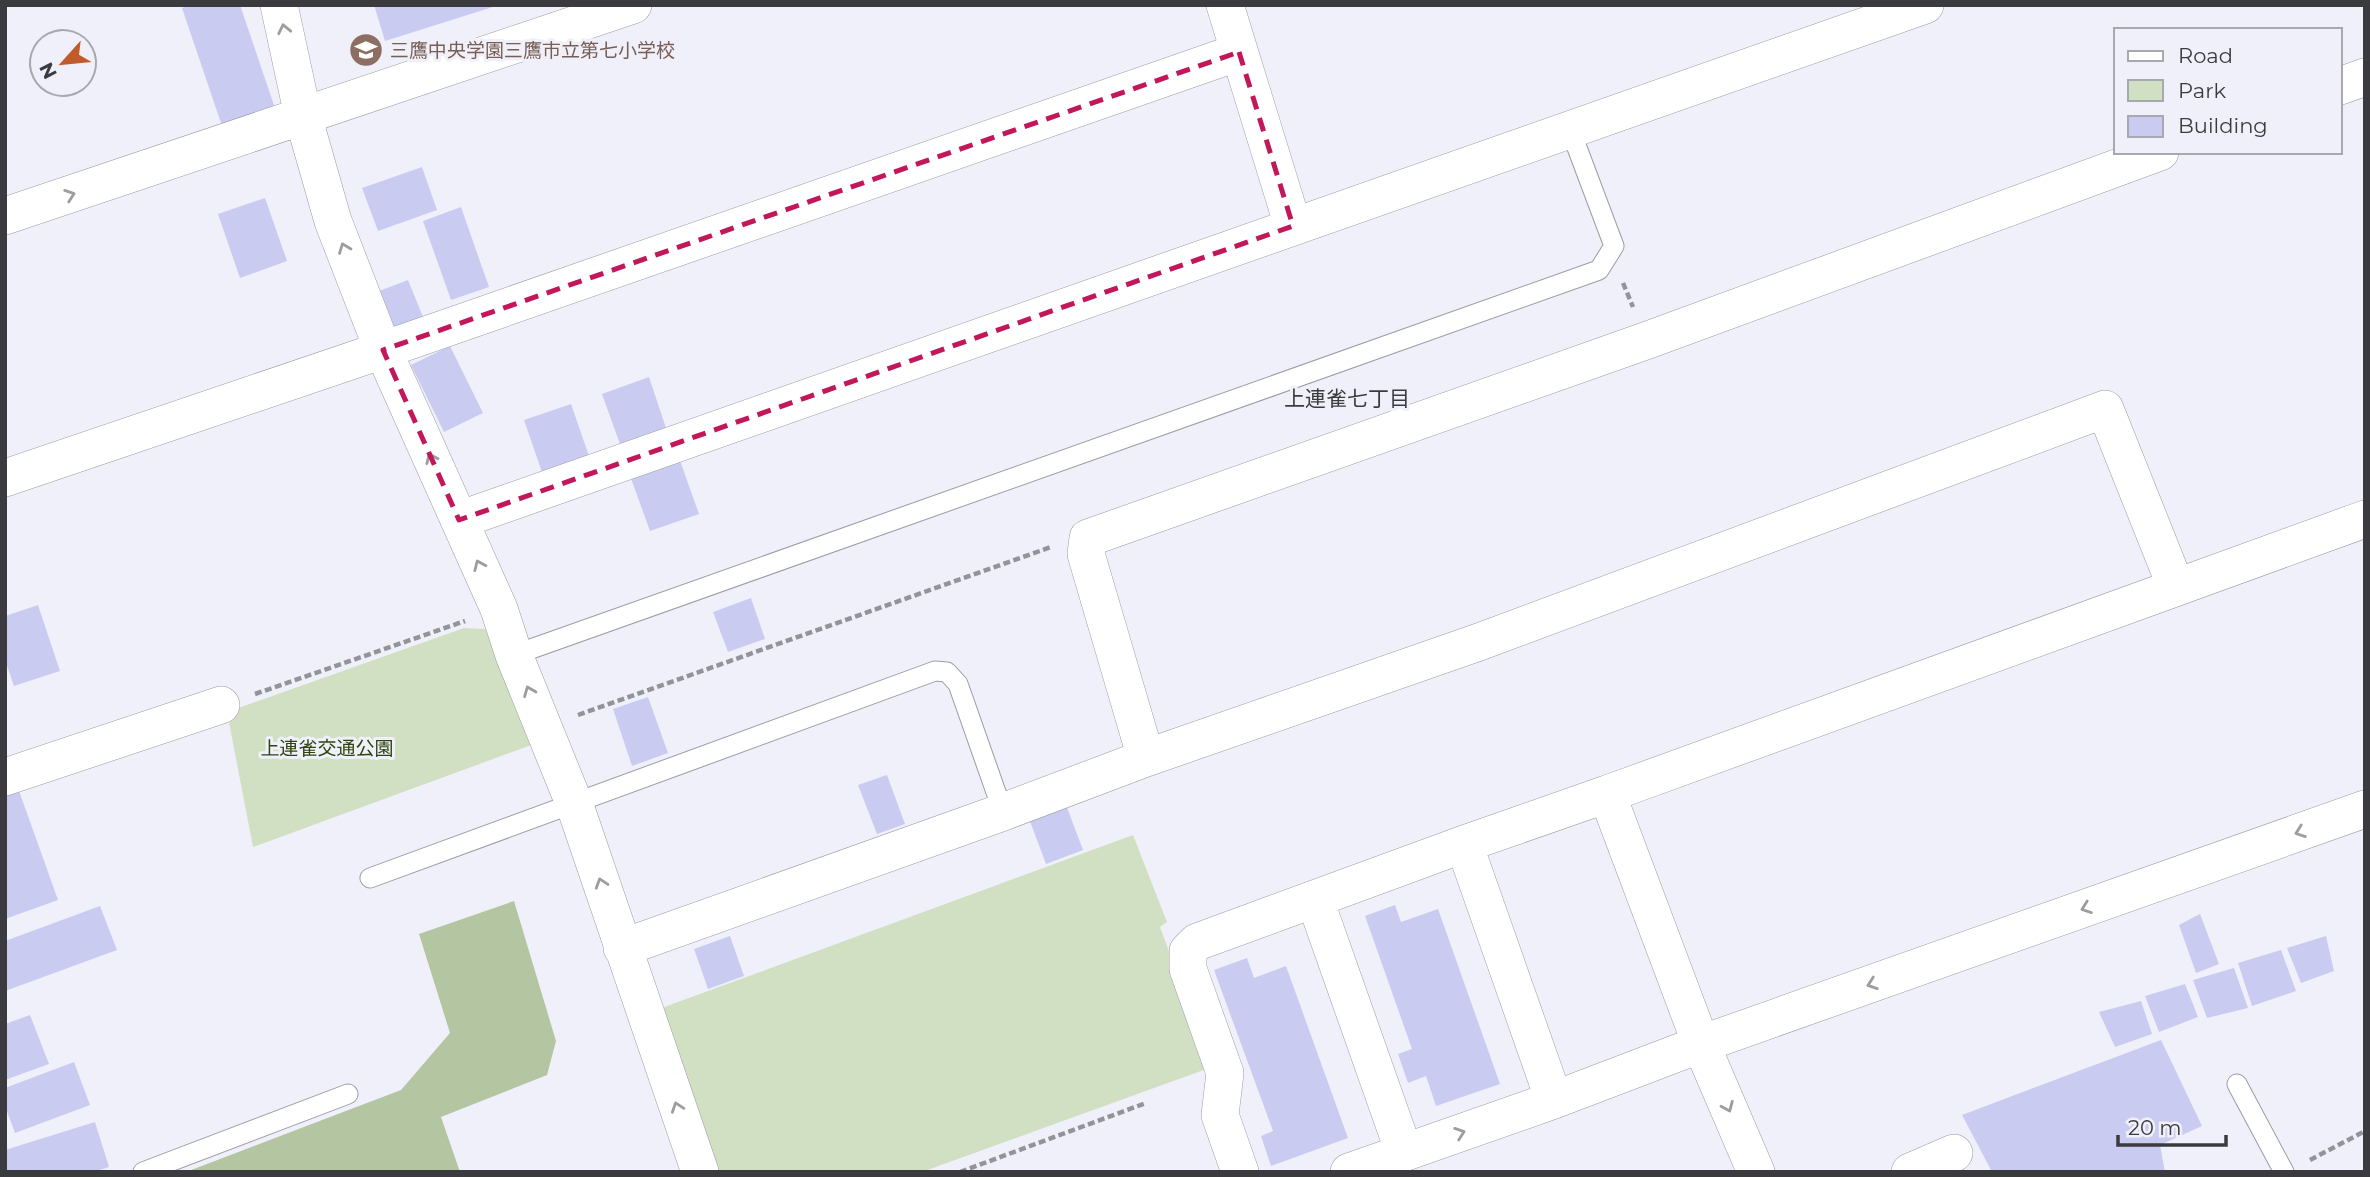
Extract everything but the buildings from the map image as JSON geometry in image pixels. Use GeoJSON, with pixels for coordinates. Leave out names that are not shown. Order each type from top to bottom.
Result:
{"type":"FeatureCollection","features":[{"type":"Feature","properties":{"kind":"street"},"geometry":{"type":"LineString","coordinates":[[279,5],[303,116],[333,220],[383,350],[499,609],[514,655],[575,803],[700,1172]]}},
{"type":"Feature","properties":{"kind":"street"},"geometry":{"type":"LineString","coordinates":[[5,216],[633,5]]}},
{"type":"Feature","properties":{"kind":"street"},"geometry":{"type":"LineString","coordinates":[[1225,5],[1293,226]]}},
{"type":"Feature","properties":{"kind":"street"},"geometry":{"type":"LineString","coordinates":[[459,520],[1925,5]]}},
{"type":"Feature","properties":{"kind":"street"},"geometry":{"type":"LineString","coordinates":[[5,478],[383,350],[1239,52]]}},
{"type":"Feature","properties":{"kind":"street"},"geometry":{"type":"LineString","coordinates":[[2342,85],[2365,77]]}},
{"type":"Feature","properties":{"kind":"street"},"geometry":{"type":"LineString","coordinates":[[1146,758],[1086,554],[1088,538],[1648,340],[2155,154]]}},
{"type":"Feature","properties":{"kind":"street"},"geometry":{"type":"LineString","coordinates":[[622,948],[1146,758],[1479,642],[2105,409],[2176,587]]}},
{"type":"Feature","properties":{"kind":"street"},"geometry":{"type":"LineString","coordinates":[[1240,1172],[1220,1115],[1225,1073],[1188,969],[1188,951],[1197,942],[2365,519]]}},
{"type":"Feature","properties":{"kind":"street"},"geometry":{"type":"LineString","coordinates":[[5,777],[221,705]]}},
{"type":"Feature","properties":{"kind":"street"},"geometry":{"type":"LineString","coordinates":[[1607,794],[1701,1044],[1756,1172]]}},
{"type":"Feature","properties":{"kind":"street"},"geometry":{"type":"LineString","coordinates":[[1349,1172],[1555,1100],[1701,1044],[2365,809]]}},
{"type":"Feature","properties":{"kind":"street"},"geometry":{"type":"LineString","coordinates":[[1464,844],[1555,1100]]}},
{"type":"Feature","properties":{"kind":"street"},"geometry":{"type":"LineString","coordinates":[[1315,900],[1404,1152]]}},
{"type":"Feature","properties":{"kind":"street"},"geometry":{"type":"LineString","coordinates":[[1910,1172],[1954,1153]]}},
{"type":"Feature","properties":{"kind":"lane"},"geometry":{"type":"LineString","coordinates":[[514,655],[1600,270],[1614,246],[1570,129]]}},
{"type":"Feature","properties":{"kind":"lane"},"geometry":{"type":"LineString","coordinates":[[370,878],[935,671],[947,672],[958,684],[1003,812]]}},
{"type":"Feature","properties":{"kind":"lane"},"geometry":{"type":"LineString","coordinates":[[2237,1084],[2284,1172]]}},
{"type":"Feature","properties":{"kind":"lane"},"geometry":{"type":"LineString","coordinates":[[143,1172],[348,1094]]}},
{"type":"Feature","properties":{"kind":"path"},"geometry":{"type":"LineString","coordinates":[[1610,254],[1648,340]]}},
{"type":"Feature","properties":{"kind":"path"},"geometry":{"type":"LineString","coordinates":[[544,727],[1076,538],[1088,538]]}},
{"type":"Feature","properties":{"kind":"path"},"geometry":{"type":"LineString","coordinates":[[221,705],[499,609]]}},
{"type":"Feature","properties":{"kind":"path"},"geometry":{"type":"LineString","coordinates":[[960,1172],[1146,1103]]}},
{"type":"Feature","properties":{"kind":"path"},"geometry":{"type":"LineString","coordinates":[[2306,1162],[2365,1131]]}},
{"type":"Feature","properties":{"kind":"highlighted area"},"geometry":{"type":"Polygon","coordinates":[[[1239,52],[1293,226],[459,520],[383,350],[1239,52]]]}},
{"type":"Feature","properties":{"kind":"green space","name":"上連雀交通公園"},"geometry":{"type":"Polygon","coordinates":[[[464,628],[485,629],[534,744],[253,847],[227,712],[464,628]]]}},
{"type":"Feature","properties":{"kind":"green space"},"geometry":{"type":"Polygon","coordinates":[[[1133,835],[1167,922],[1160,927],[1212,1067],[922,1172],[707,1172],[648,1013],[1133,835]]]}},
{"type":"Feature","properties":{"kind":"green space"},"geometry":{"type":"Polygon","coordinates":[[[514,901],[556,1041],[547,1075],[441,1117],[460,1172],[186,1172],[401,1090],[450,1033],[419,934],[514,901]]]}},
{"type":"Feature","properties":{"kind":"place","name":"三鷹中央学園三鷹市立第七小学校"},"geometry":{"type":"Point","coordinates":[366,50]}},
{"type":"Feature","properties":{"kind":"district","name":"上連雀七丁目"},"geometry":{"type":"Point","coordinates":[1347,398]}}]}
